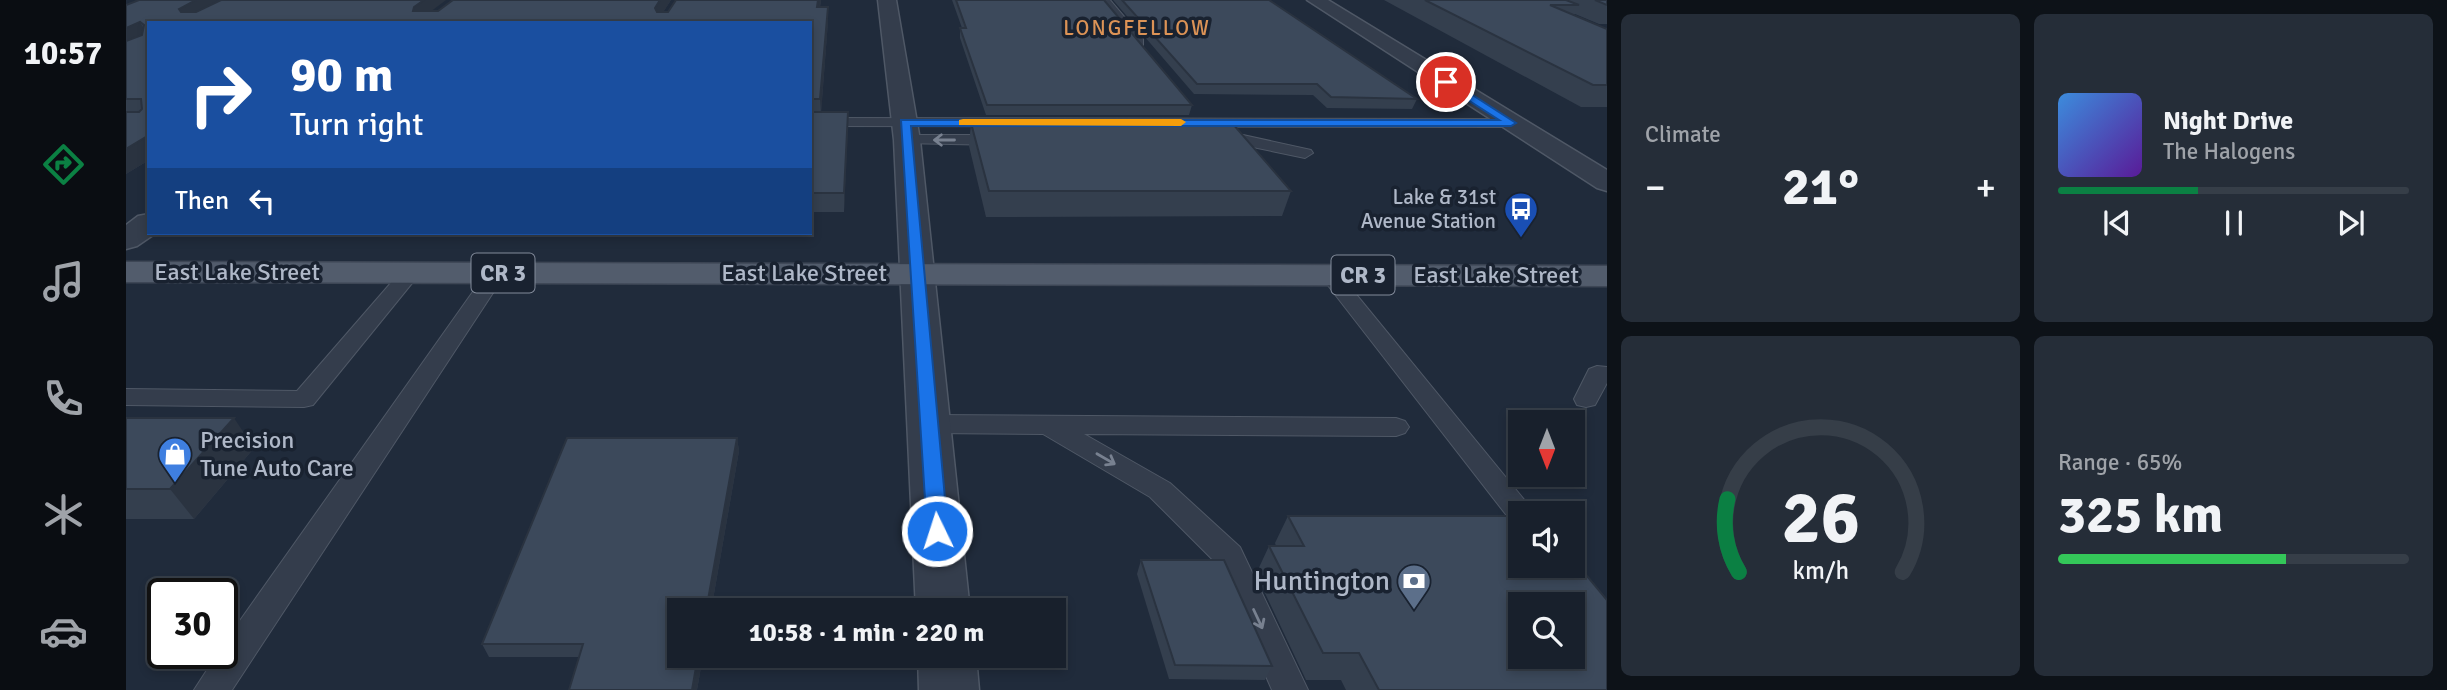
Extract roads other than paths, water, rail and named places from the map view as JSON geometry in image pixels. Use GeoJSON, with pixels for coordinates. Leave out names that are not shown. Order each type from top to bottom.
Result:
{"type":"FeatureCollection","features":[{"type":"Feature","properties":{"kind":"main road","name":"East Lake Street"},"geometry":{"type":"LineString","coordinates":[[126,272],[1607,276]]}},
{"type":"Feature","properties":{"kind":"street"},"geometry":{"type":"LineString","coordinates":[[887,0],[906,131],[942,598]]}},
{"type":"Feature","properties":{"kind":"street"},"geometry":{"type":"LineString","coordinates":[[1316,0],[1607,182]]}},
{"type":"Feature","properties":{"kind":"street"},"geometry":{"type":"LineString","coordinates":[[126,239],[147,224]]}},
{"type":"Feature","properties":{"kind":"street"},"geometry":{"type":"LineString","coordinates":[[948,668],[949,690]]}},
{"type":"Feature","properties":{"kind":"lane"},"geometry":{"type":"LineString","coordinates":[[1104,0],[1152,57]]}},
{"type":"Feature","properties":{"kind":"lane"},"geometry":{"type":"LineString","coordinates":[[1191,104],[1206,122]]}},
{"type":"Feature","properties":{"kind":"lane"},"geometry":{"type":"LineString","coordinates":[[812,122],[1020,140]]}},
{"type":"Feature","properties":{"kind":"lane"},"geometry":{"type":"LineString","coordinates":[[906,131],[1206,122],[1511,123]]}},
{"type":"Feature","properties":{"kind":"lane"},"geometry":{"type":"LineString","coordinates":[[1202,140],[1244,140],[1305,153]]}},
{"type":"Feature","properties":{"kind":"lane"},"geometry":{"type":"LineString","coordinates":[[126,397],[304,399],[410,273]]}},
{"type":"Feature","properties":{"kind":"lane"},"geometry":{"type":"LineString","coordinates":[[212,690],[496,273]]}},
{"type":"Feature","properties":{"kind":"lane"},"geometry":{"type":"LineString","coordinates":[[1330,275],[1511,501]]}},
{"type":"Feature","properties":{"kind":"lane"},"geometry":{"type":"LineString","coordinates":[[1586,399],[1597,374],[1607,374]]}},
{"type":"Feature","properties":{"kind":"lane"},"geometry":{"type":"LineString","coordinates":[[930,424],[1396,427]]}},
{"type":"Feature","properties":{"kind":"lane"},"geometry":{"type":"LineString","coordinates":[[1047,425],[1160,490],[1229,556],[1290,690]]}},
{"type":"Feature","properties":{"kind":"place","name":"Lake & 31st Avenue Station"},"geometry":{"type":"Point","coordinates":[1521,239]}},
{"type":"Feature","properties":{"kind":"place","name":"Precision Tune Auto Care"},"geometry":{"type":"Point","coordinates":[175,484]}},
{"type":"Feature","properties":{"kind":"place","name":"Huntington"},"geometry":{"type":"Point","coordinates":[1414,611]}},
{"type":"Feature","properties":{"kind":"district","name":"LONGFELLOW"},"geometry":{"type":"Point","coordinates":[1137,28]}}]}
